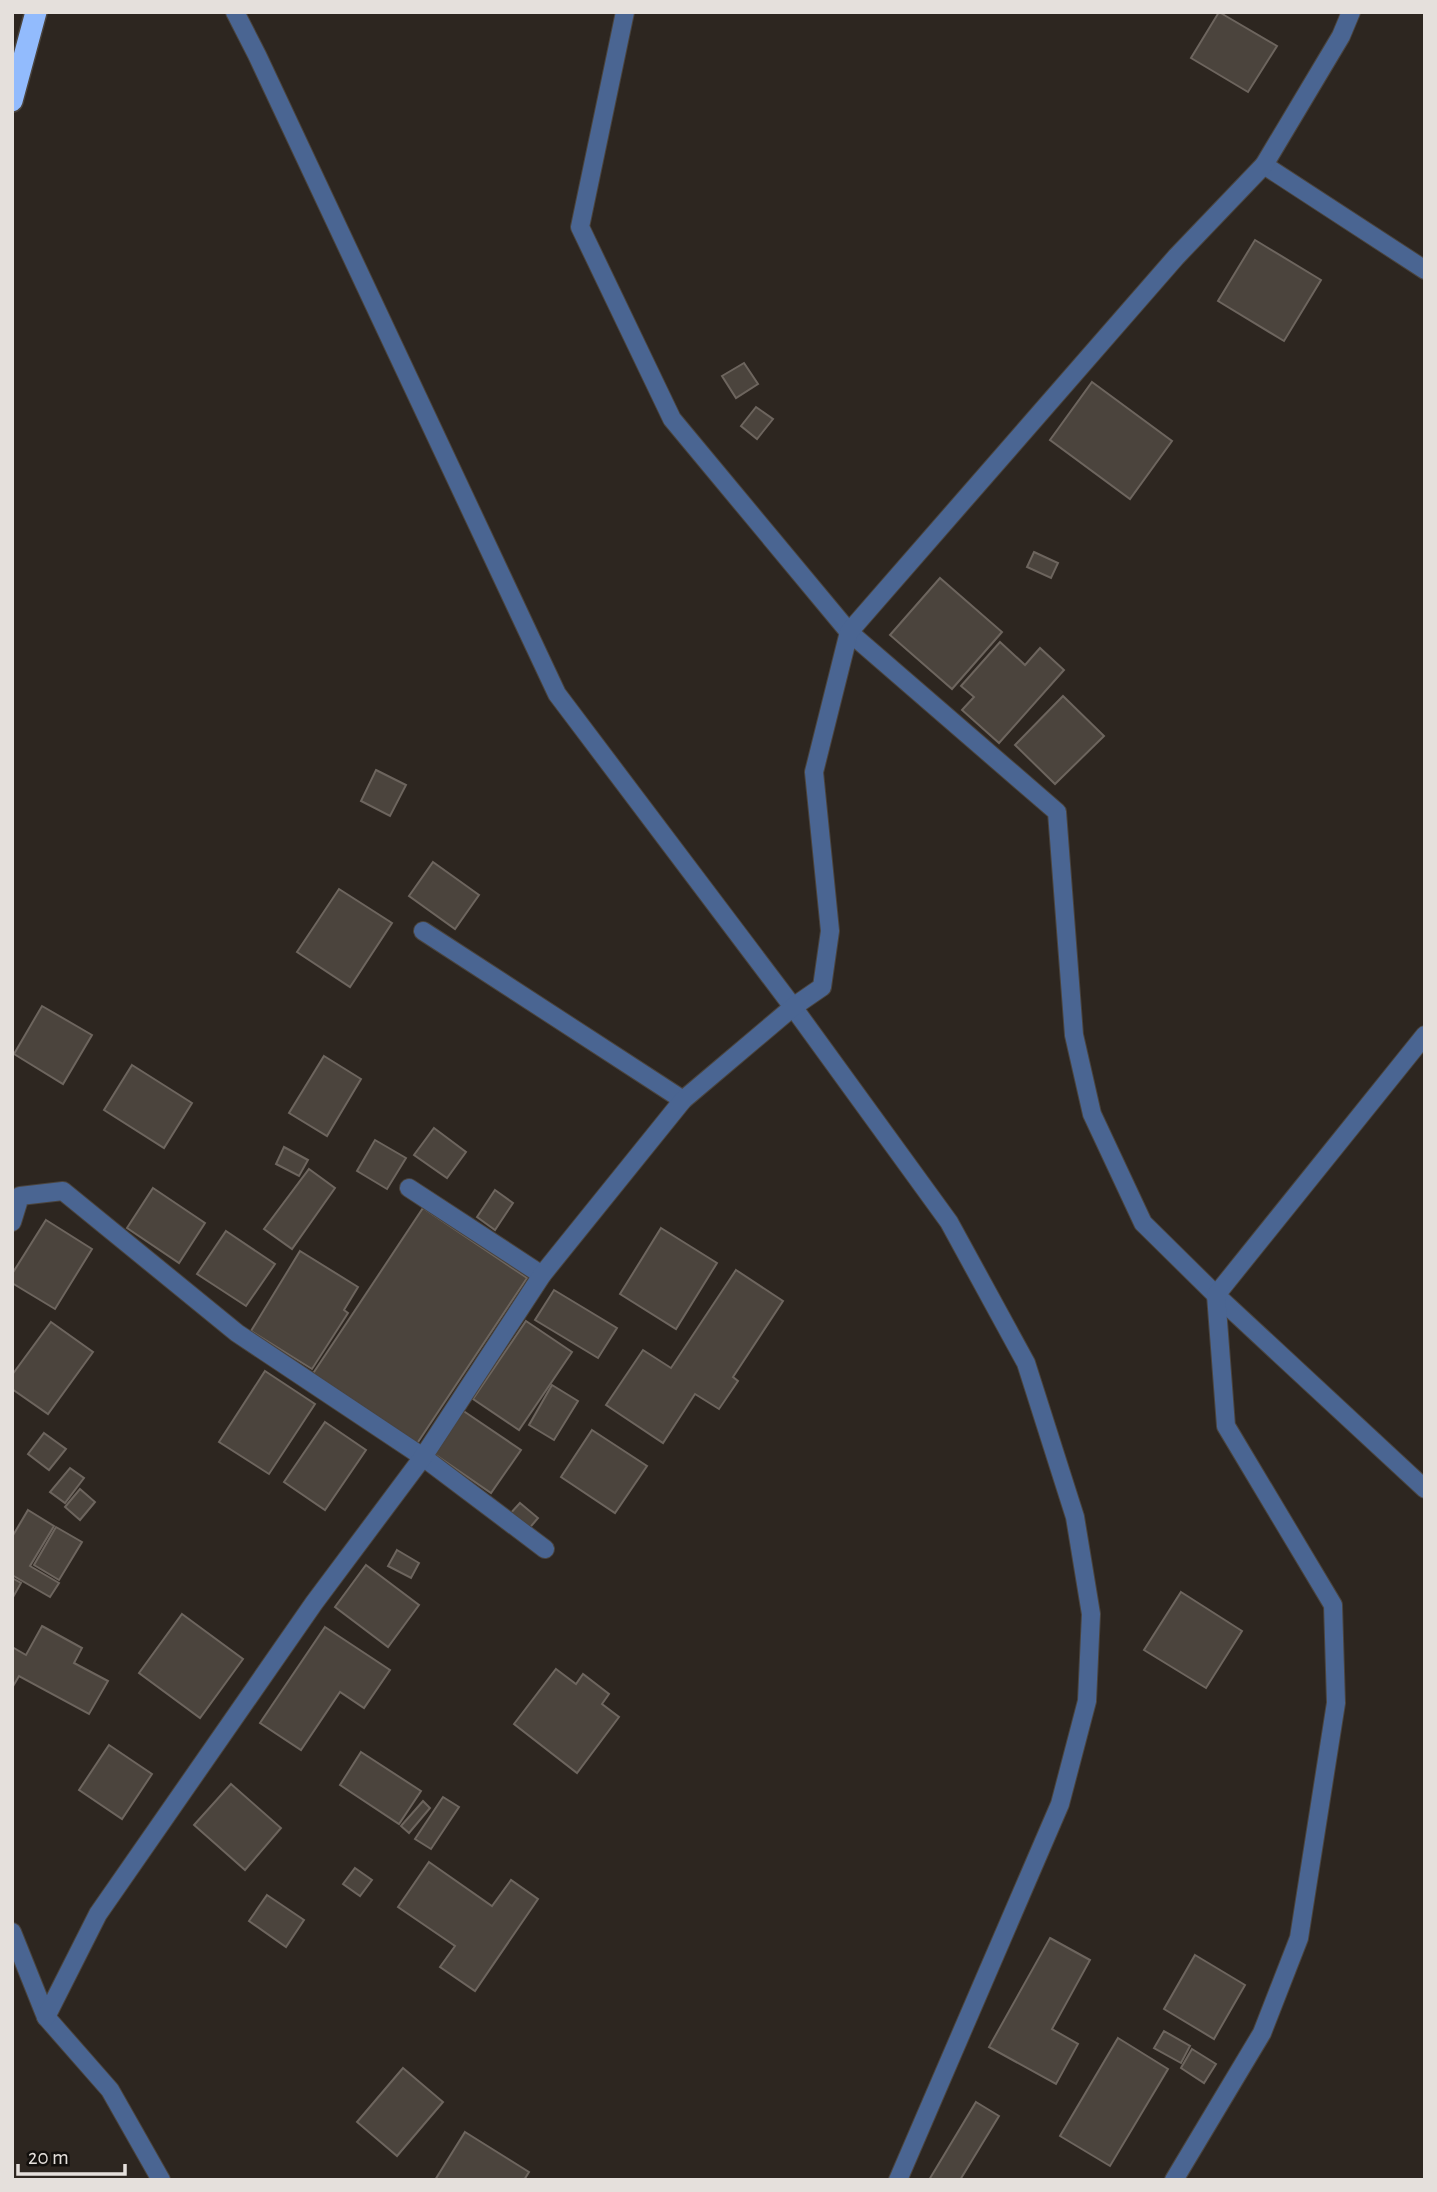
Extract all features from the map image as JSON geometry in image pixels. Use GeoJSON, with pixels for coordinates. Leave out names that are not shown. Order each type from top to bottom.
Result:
{"type":"FeatureCollection","features":[{"type":"Feature","properties":{"kind":"highway"},"geometry":{"type":"LineString","coordinates":[[12,101],[36,12]]}},
{"type":"Feature","properties":{"kind":"street"},"geometry":{"type":"LineString","coordinates":[[235,12],[557,694],[793,1007],[949,1222],[1026,1363],[1075,1517],[1091,1615],[1087,1701],[1059,1804],[898,2180]]}},
{"type":"Feature","properties":{"kind":"street"},"geometry":{"type":"LineString","coordinates":[[625,12],[580,227],[672,419],[849,632],[1057,812],[1073,1035],[1092,1114],[1143,1223],[1216,1295],[1425,1489]]}},
{"type":"Feature","properties":{"kind":"street"},"geometry":{"type":"LineString","coordinates":[[46,2017],[98,1914],[314,1603],[422,1457],[542,1275],[683,1100],[793,1007],[822,987],[830,931],[814,772],[849,632],[1176,257],[1264,165],[1341,36],[1351,12]]}},
{"type":"Feature","properties":{"kind":"street"},"geometry":{"type":"LineString","coordinates":[[1264,165],[1425,270]]}},
{"type":"Feature","properties":{"kind":"street"},"geometry":{"type":"LineString","coordinates":[[423,932],[683,1100]]}},
{"type":"Feature","properties":{"kind":"street"},"geometry":{"type":"LineString","coordinates":[[1174,2180],[1262,2033],[1299,1938],[1336,1703],[1333,1605],[1226,1426],[1216,1295],[1425,1035]]}},
{"type":"Feature","properties":{"kind":"street"},"geometry":{"type":"LineString","coordinates":[[410,1188],[542,1275]]}},
{"type":"Feature","properties":{"kind":"street"},"geometry":{"type":"LineString","coordinates":[[12,1222],[20,1196],[63,1191],[237,1333],[422,1457],[545,1549]]}},
{"type":"Feature","properties":{"kind":"street"},"geometry":{"type":"LineString","coordinates":[[12,1932],[46,2017],[110,2090],[161,2180]]}},
{"type":"Feature","properties":{"kind":"building"},"geometry":{"type":"Polygon","coordinates":[[[1219,12],[1277,46],[1248,92],[1191,58],[1219,12]]]}},
{"type":"Feature","properties":{"kind":"building"},"geometry":{"type":"Polygon","coordinates":[[[1255,240],[1321,280],[1284,341],[1218,301],[1255,240]]]}},
{"type":"Feature","properties":{"kind":"building"},"geometry":{"type":"Polygon","coordinates":[[[744,363],[758,384],[736,398],[722,376],[744,363]]]}},
{"type":"Feature","properties":{"kind":"building"},"geometry":{"type":"Polygon","coordinates":[[[1092,382],[1172,441],[1130,499],[1050,440],[1092,382]]]}},
{"type":"Feature","properties":{"kind":"building"},"geometry":{"type":"Polygon","coordinates":[[[756,407],[773,419],[757,439],[741,426],[756,407]]]}},
{"type":"Feature","properties":{"kind":"building"},"geometry":{"type":"Polygon","coordinates":[[[1034,552],[1058,563],[1051,578],[1027,567],[1034,552]]]}},
{"type":"Feature","properties":{"kind":"building"},"geometry":{"type":"Polygon","coordinates":[[[940,578],[1002,632],[952,689],[890,635],[940,578]]]}},
{"type":"Feature","properties":{"kind":"building"},"geometry":{"type":"Polygon","coordinates":[[[1000,642],[1025,665],[1040,648],[1064,670],[999,743],[962,710],[974,697],[961,686],[1000,642]]]}},
{"type":"Feature","properties":{"kind":"building"},"geometry":{"type":"Polygon","coordinates":[[[1063,696],[1104,736],[1055,784],[1015,745],[1063,696]]]}},
{"type":"Feature","properties":{"kind":"building"},"geometry":{"type":"Polygon","coordinates":[[[376,770],[406,785],[390,816],[361,801],[376,770]]]}},
{"type":"Feature","properties":{"kind":"building"},"geometry":{"type":"Polygon","coordinates":[[[433,862],[479,895],[455,929],[409,896],[433,862]]]}},
{"type":"Feature","properties":{"kind":"building"},"geometry":{"type":"Polygon","coordinates":[[[339,889],[392,923],[350,987],[297,952],[339,889]]]}},
{"type":"Feature","properties":{"kind":"building"},"geometry":{"type":"Polygon","coordinates":[[[42,1006],[92,1035],[63,1084],[14,1054],[42,1006]]]}},
{"type":"Feature","properties":{"kind":"building"},"geometry":{"type":"Polygon","coordinates":[[[324,1056],[361,1079],[327,1136],[289,1113],[324,1056]]]}},
{"type":"Feature","properties":{"kind":"building"},"geometry":{"type":"Polygon","coordinates":[[[132,1065],[192,1103],[164,1148],[104,1110],[132,1065]]]}},
{"type":"Feature","properties":{"kind":"building"},"geometry":{"type":"Polygon","coordinates":[[[434,1128],[466,1152],[447,1178],[414,1155],[434,1128]]]}},
{"type":"Feature","properties":{"kind":"building"},"geometry":{"type":"Polygon","coordinates":[[[375,1140],[406,1158],[387,1189],[357,1171],[375,1140]]]}},
{"type":"Feature","properties":{"kind":"building"},"geometry":{"type":"Polygon","coordinates":[[[284,1147],[308,1160],[299,1176],[276,1164],[284,1147]]]}},
{"type":"Feature","properties":{"kind":"building"},"geometry":{"type":"Polygon","coordinates":[[[309,1169],[335,1188],[292,1249],[264,1229],[309,1169]]]}},
{"type":"Feature","properties":{"kind":"building"},"geometry":{"type":"Polygon","coordinates":[[[153,1188],[205,1223],[179,1263],[127,1228],[153,1188]]]}},
{"type":"Feature","properties":{"kind":"building"},"geometry":{"type":"Polygon","coordinates":[[[495,1190],[513,1203],[495,1230],[477,1217],[495,1190]]]}},
{"type":"Feature","properties":{"kind":"building"},"geometry":{"type":"Polygon","coordinates":[[[423,1208],[527,1278],[416,1445],[312,1375],[423,1208]]]}},
{"type":"Feature","properties":{"kind":"building"},"geometry":{"type":"Polygon","coordinates":[[[46,1220],[92,1249],[55,1309],[12,1283],[12,1274],[46,1220]]]}},
{"type":"Feature","properties":{"kind":"building"},"geometry":{"type":"Polygon","coordinates":[[[661,1228],[717,1263],[676,1329],[620,1294],[661,1228]]]}},
{"type":"Feature","properties":{"kind":"building"},"geometry":{"type":"Polygon","coordinates":[[[226,1231],[275,1264],[246,1306],[197,1274],[226,1231]]]}},
{"type":"Feature","properties":{"kind":"building"},"geometry":{"type":"Polygon","coordinates":[[[300,1251],[358,1287],[344,1310],[348,1313],[312,1369],[251,1331],[300,1251]]]}},
{"type":"Feature","properties":{"kind":"building"},"geometry":{"type":"Polygon","coordinates":[[[736,1270],[783,1301],[733,1377],[738,1381],[719,1409],[695,1394],[663,1443],[606,1405],[643,1350],[671,1368],[736,1270]]]}},
{"type":"Feature","properties":{"kind":"building"},"geometry":{"type":"Polygon","coordinates":[[[554,1290],[617,1328],[598,1358],[535,1320],[554,1290]]]}},
{"type":"Feature","properties":{"kind":"building"},"geometry":{"type":"Polygon","coordinates":[[[526,1321],[572,1352],[519,1430],[473,1399],[526,1321]]]}},
{"type":"Feature","properties":{"kind":"building"},"geometry":{"type":"Polygon","coordinates":[[[51,1322],[93,1352],[48,1414],[12,1389],[12,1375],[51,1322]]]}},
{"type":"Feature","properties":{"kind":"building"},"geometry":{"type":"Polygon","coordinates":[[[265,1371],[315,1404],[269,1474],[219,1442],[265,1371]]]}},
{"type":"Feature","properties":{"kind":"building"},"geometry":{"type":"Polygon","coordinates":[[[552,1385],[578,1401],[554,1440],[529,1425],[552,1385]]]}},
{"type":"Feature","properties":{"kind":"building"},"geometry":{"type":"Polygon","coordinates":[[[462,1410],[521,1450],[491,1493],[433,1453],[462,1410]]]}},
{"type":"Feature","properties":{"kind":"building"},"geometry":{"type":"Polygon","coordinates":[[[325,1422],[366,1450],[325,1510],[284,1482],[325,1422]]]}},
{"type":"Feature","properties":{"kind":"building"},"geometry":{"type":"Polygon","coordinates":[[[592,1430],[647,1466],[615,1513],[561,1477],[592,1430]]]}},
{"type":"Feature","properties":{"kind":"building"},"geometry":{"type":"Polygon","coordinates":[[[44,1433],[66,1449],[49,1470],[28,1454],[44,1433]]]}},
{"type":"Feature","properties":{"kind":"building"},"geometry":{"type":"Polygon","coordinates":[[[70,1468],[84,1478],[65,1503],[50,1492],[70,1468]]]}},
{"type":"Feature","properties":{"kind":"building"},"geometry":{"type":"Polygon","coordinates":[[[80,1489],[95,1502],[80,1520],[65,1507],[80,1489]]]}},
{"type":"Feature","properties":{"kind":"building"},"geometry":{"type":"Polygon","coordinates":[[[520,1503],[538,1518],[527,1531],[508,1516],[520,1503]]]}},
{"type":"Feature","properties":{"kind":"building"},"geometry":{"type":"Polygon","coordinates":[[[28,1510],[54,1526],[30,1566],[59,1583],[50,1597],[12,1575],[12,1537],[28,1510]]]}},
{"type":"Feature","properties":{"kind":"building"},"geometry":{"type":"Polygon","coordinates":[[[56,1527],[82,1542],[59,1580],[34,1565],[56,1527]]]}},
{"type":"Feature","properties":{"kind":"building"},"geometry":{"type":"Polygon","coordinates":[[[397,1550],[419,1563],[411,1578],[388,1566],[397,1550]]]}},
{"type":"Feature","properties":{"kind":"building"},"geometry":{"type":"Polygon","coordinates":[[[366,1565],[419,1605],[388,1647],[335,1607],[366,1565]]]}},
{"type":"Feature","properties":{"kind":"building"},"geometry":{"type":"Polygon","coordinates":[[[12,1578],[21,1583],[12,1599],[12,1578]]]}},
{"type":"Feature","properties":{"kind":"building"},"geometry":{"type":"Polygon","coordinates":[[[1181,1592],[1242,1631],[1206,1688],[1144,1650],[1181,1592]]]}},
{"type":"Feature","properties":{"kind":"building"},"geometry":{"type":"Polygon","coordinates":[[[182,1614],[243,1659],[200,1718],[139,1673],[182,1614]]]}},
{"type":"Feature","properties":{"kind":"building"},"geometry":{"type":"Polygon","coordinates":[[[42,1626],[82,1648],[74,1663],[108,1681],[89,1714],[19,1676],[12,1688],[12,1647],[26,1655],[42,1626]]]}},
{"type":"Feature","properties":{"kind":"building"},"geometry":{"type":"Polygon","coordinates":[[[325,1627],[390,1670],[364,1708],[340,1692],[301,1750],[260,1723],[325,1627]]]}},
{"type":"Feature","properties":{"kind":"building"},"geometry":{"type":"Polygon","coordinates":[[[556,1669],[576,1684],[583,1674],[609,1694],[602,1704],[619,1717],[577,1773],[514,1724],[556,1669]]]}},
{"type":"Feature","properties":{"kind":"building"},"geometry":{"type":"Polygon","coordinates":[[[109,1745],[152,1774],[122,1819],[79,1790],[109,1745]]]}},
{"type":"Feature","properties":{"kind":"building"},"geometry":{"type":"Polygon","coordinates":[[[361,1752],[421,1791],[399,1824],[340,1785],[361,1752]]]}},
{"type":"Feature","properties":{"kind":"building"},"geometry":{"type":"Polygon","coordinates":[[[231,1784],[281,1828],[245,1870],[194,1825],[231,1784]]]}},
{"type":"Feature","properties":{"kind":"building"},"geometry":{"type":"Polygon","coordinates":[[[443,1797],[459,1807],[431,1849],[415,1839],[443,1797]]]}},
{"type":"Feature","properties":{"kind":"building"},"geometry":{"type":"Polygon","coordinates":[[[423,1801],[430,1808],[409,1833],[401,1826],[423,1801]]]}},
{"type":"Feature","properties":{"kind":"building"},"geometry":{"type":"Polygon","coordinates":[[[429,1862],[492,1906],[511,1880],[538,1899],[475,1991],[440,1967],[455,1946],[398,1907],[429,1862]]]}},
{"type":"Feature","properties":{"kind":"building"},"geometry":{"type":"Polygon","coordinates":[[[355,1868],[372,1880],[360,1896],[343,1884],[355,1868]]]}},
{"type":"Feature","properties":{"kind":"building"},"geometry":{"type":"Polygon","coordinates":[[[267,1895],[304,1920],[286,1947],[249,1921],[267,1895]]]}},
{"type":"Feature","properties":{"kind":"building"},"geometry":{"type":"Polygon","coordinates":[[[1050,1938],[1090,1960],[1052,2029],[1078,2044],[1056,2084],[989,2047],[1050,1938]]]}},
{"type":"Feature","properties":{"kind":"building"},"geometry":{"type":"Polygon","coordinates":[[[1195,1955],[1245,1985],[1214,2039],[1164,2009],[1195,1955]]]}},
{"type":"Feature","properties":{"kind":"building"},"geometry":{"type":"Polygon","coordinates":[[[1164,2031],[1190,2046],[1181,2063],[1154,2048],[1164,2031]]]}},
{"type":"Feature","properties":{"kind":"building"},"geometry":{"type":"Polygon","coordinates":[[[1118,2038],[1168,2069],[1110,2166],[1060,2136],[1118,2038]]]}},
{"type":"Feature","properties":{"kind":"building"},"geometry":{"type":"Polygon","coordinates":[[[1192,2049],[1216,2064],[1204,2083],[1181,2068],[1192,2049]]]}},
{"type":"Feature","properties":{"kind":"building"},"geometry":{"type":"Polygon","coordinates":[[[403,2068],[443,2102],[397,2156],[357,2122],[403,2068]]]}},
{"type":"Feature","properties":{"kind":"building"},"geometry":{"type":"Polygon","coordinates":[[[976,2102],[999,2116],[960,2180],[929,2180],[976,2102]]]}},
{"type":"Feature","properties":{"kind":"building"},"geometry":{"type":"Polygon","coordinates":[[[465,2132],[529,2172],[524,2180],[435,2180],[465,2132]]]}}]}
